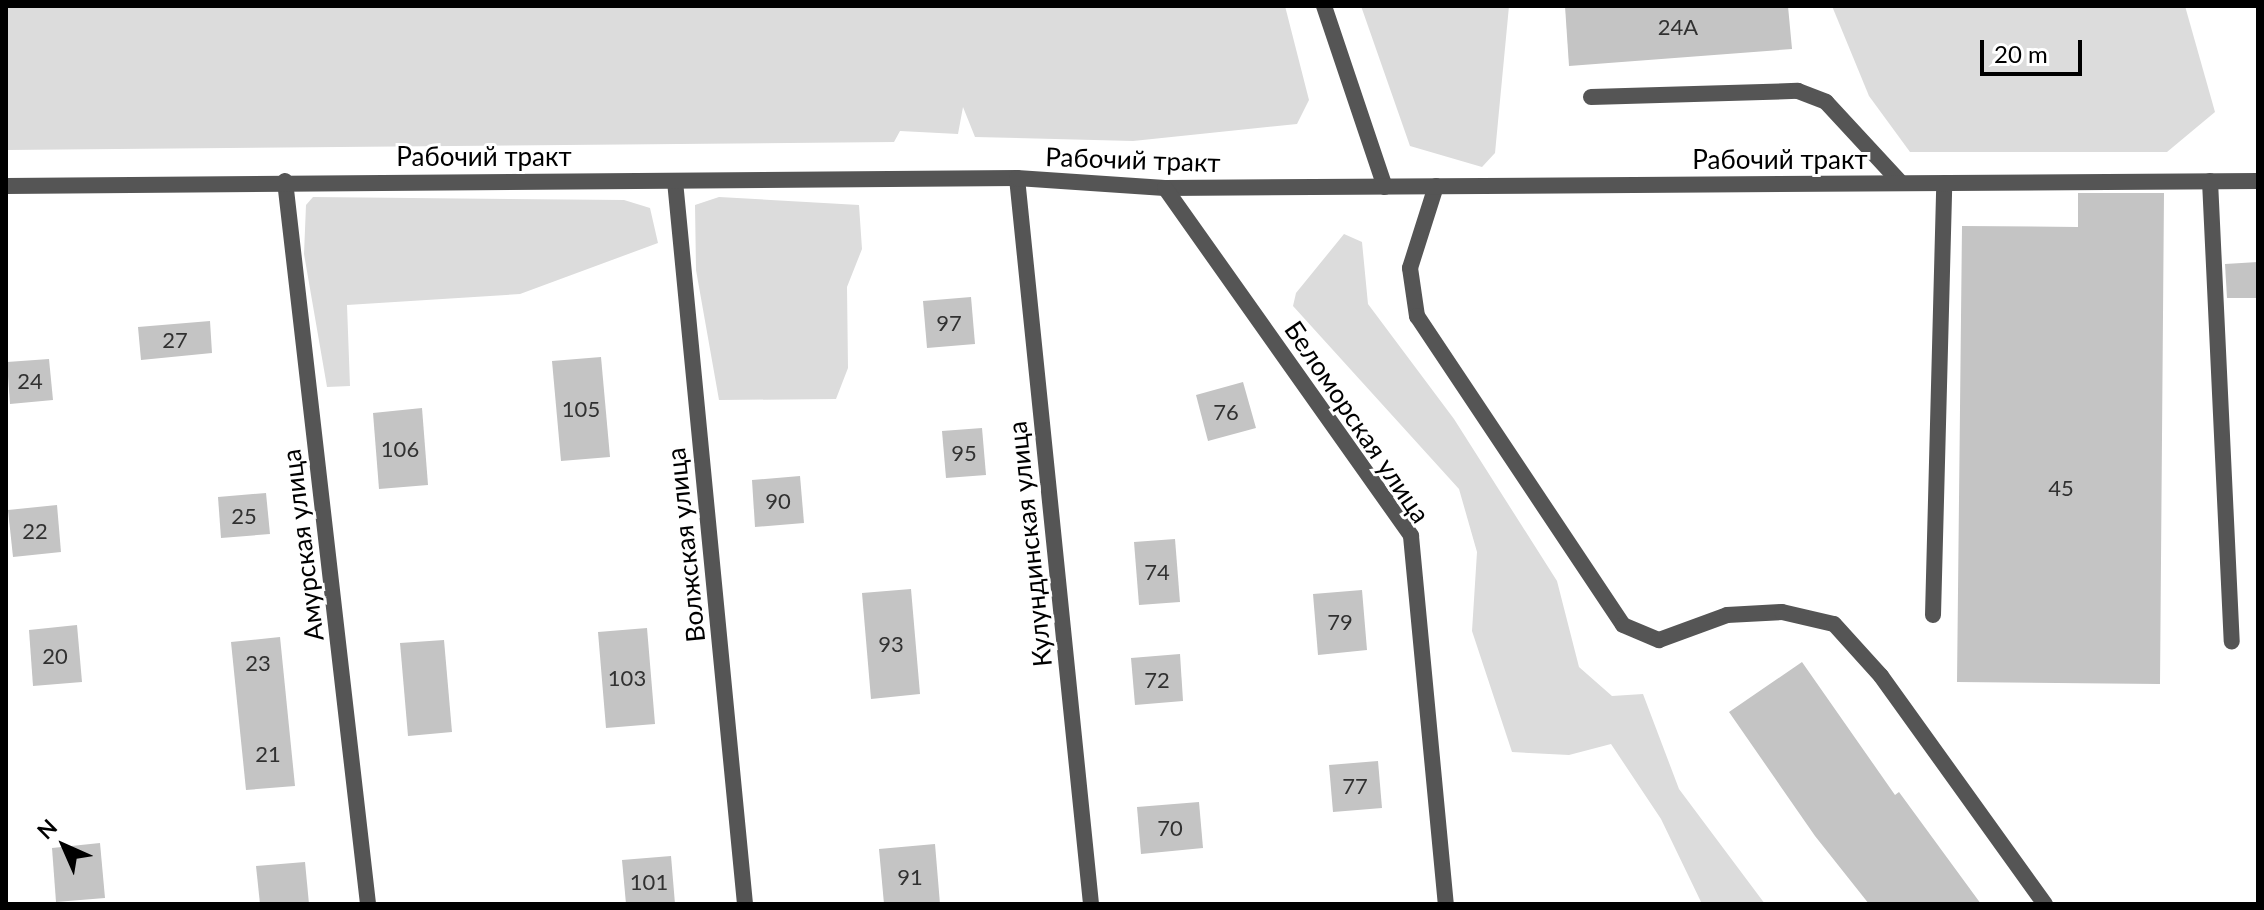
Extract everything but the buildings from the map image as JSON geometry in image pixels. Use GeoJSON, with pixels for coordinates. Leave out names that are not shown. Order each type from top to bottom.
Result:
{"type":"FeatureCollection","features":[{"type":"Feature","properties":{"kind":"street"},"geometry":{"type":"LineString","coordinates":[[1324,6],[1385,187]]}},
{"type":"Feature","properties":{"kind":"street"},"geometry":{"type":"LineString","coordinates":[[1591,97],[1798,91],[1826,102],[1901,183]]}},
{"type":"Feature","properties":{"kind":"street","name":"Рабочий тракт"},"geometry":{"type":"LineString","coordinates":[[6,186],[285,181],[1017,178],[1165,188],[2258,181]]}},
{"type":"Feature","properties":{"kind":"street","name":"Кулундинская улица"},"geometry":{"type":"LineString","coordinates":[[1017,178],[1091,904]]}},
{"type":"Feature","properties":{"kind":"street","name":"Амурская улица"},"geometry":{"type":"LineString","coordinates":[[285,181],[368,904]]}},
{"type":"Feature","properties":{"kind":"street","name":"Волжская улица"},"geometry":{"type":"LineString","coordinates":[[675,181],[745,904]]}},
{"type":"Feature","properties":{"kind":"street"},"geometry":{"type":"LineString","coordinates":[[2210,181],[2232,641]]}},
{"type":"Feature","properties":{"kind":"street"},"geometry":{"type":"LineString","coordinates":[[1933,615],[1944,183]]}},
{"type":"Feature","properties":{"kind":"street"},"geometry":{"type":"LineString","coordinates":[[1436,186],[1410,268],[1417,316],[1623,625],[1659,640],[1727,615],[1782,612],[1834,624],[1881,676],[2045,904]]}},
{"type":"Feature","properties":{"kind":"street","name":"Беломорская улица"},"geometry":{"type":"LineString","coordinates":[[1165,188],[1411,536],[1446,904]]}},
{"type":"Feature","properties":{"kind":"shaded area"},"geometry":{"type":"Polygon","coordinates":[[[6,6],[1285,6],[1309,100],[1297,124],[1133,141],[975,137],[963,107],[958,134],[900,131],[894,142],[6,150],[6,6]]]}},
{"type":"Feature","properties":{"kind":"shaded area"},"geometry":{"type":"Polygon","coordinates":[[[1361,6],[1509,6],[1495,153],[1482,167],[1410,146],[1361,6]]]}},
{"type":"Feature","properties":{"kind":"shaded area"},"geometry":{"type":"Polygon","coordinates":[[[1832,6],[2185,6],[2215,112],[2167,152],[1910,152],[1869,96],[1832,6]]]}},
{"type":"Feature","properties":{"kind":"shaded area"},"geometry":{"type":"Polygon","coordinates":[[[313,197],[624,200],[650,208],[658,243],[520,294],[347,305],[350,386],[327,387],[304,254],[306,205],[313,197]]]}},
{"type":"Feature","properties":{"kind":"shaded area"},"geometry":{"type":"Polygon","coordinates":[[[719,197],[859,205],[862,249],[847,287],[848,368],[836,399],[719,400],[696,270],[695,205],[719,197]]]}},
{"type":"Feature","properties":{"kind":"shaded area"},"geometry":{"type":"Polygon","coordinates":[[[1344,234],[1362,242],[1368,304],[1454,419],[1557,581],[1579,667],[1612,696],[1643,694],[1679,789],[1765,904],[1702,904],[1661,819],[1611,744],[1569,755],[1512,752],[1472,631],[1477,552],[1459,489],[1293,306],[1296,293],[1344,234]]]}}]}
